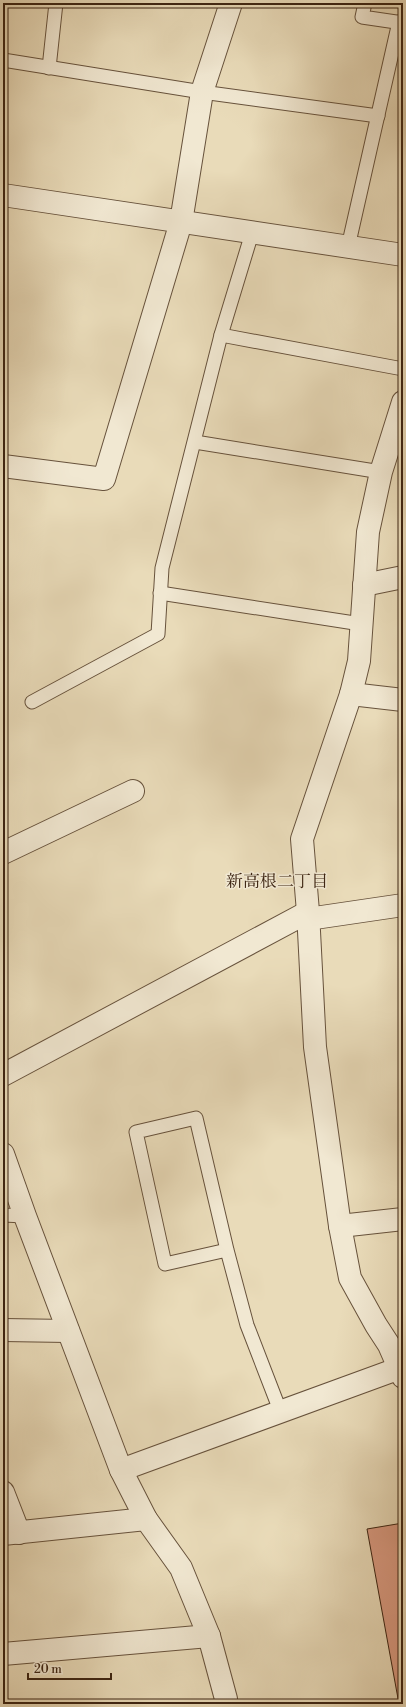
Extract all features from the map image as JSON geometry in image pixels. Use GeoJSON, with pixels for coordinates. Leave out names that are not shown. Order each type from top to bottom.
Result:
{"type":"FeatureCollection","features":[{"type":"Feature","properties":{"kind":"street"},"geometry":{"type":"LineString","coordinates":[[3,466],[104,479],[181,222],[202,92],[231,3]]}},
{"type":"Feature","properties":{"kind":"street"},"geometry":{"type":"LineString","coordinates":[[3,195],[403,256]]}},
{"type":"Feature","properties":{"kind":"street"},"geometry":{"type":"LineString","coordinates":[[120,1470],[281,1413],[401,1373],[396,1346],[376,1325],[350,1278],[340,1226],[316,1048],[302,839],[351,694],[360,661],[361,624],[368,532],[381,472],[403,402]]}},
{"type":"Feature","properties":{"kind":"street"},"geometry":{"type":"LineString","coordinates":[[364,585],[403,577]]}},
{"type":"Feature","properties":{"kind":"street"},"geometry":{"type":"LineString","coordinates":[[351,694],[403,700]]}},
{"type":"Feature","properties":{"kind":"street"},"geometry":{"type":"LineString","coordinates":[[3,853],[133,791]]}},
{"type":"Feature","properties":{"kind":"street"},"geometry":{"type":"LineString","coordinates":[[3,1075],[308,915],[403,905]]}},
{"type":"Feature","properties":{"kind":"street"},"geometry":{"type":"LineString","coordinates":[[3,1154],[120,1470],[146,1519],[181,1568],[209,1636],[226,1699],[226,1704]]}},
{"type":"Feature","properties":{"kind":"street"},"geometry":{"type":"LineString","coordinates":[[340,1226],[403,1219]]}},
{"type":"Feature","properties":{"kind":"street"},"geometry":{"type":"LineString","coordinates":[[3,1330],[68,1331]]}},
{"type":"Feature","properties":{"kind":"street"},"geometry":{"type":"LineString","coordinates":[[3,1492],[11,1534],[146,1519]]}},
{"type":"Feature","properties":{"kind":"street"},"geometry":{"type":"LineString","coordinates":[[3,1654],[209,1636]]}},
{"type":"Feature","properties":{"kind":"lane"},"geometry":{"type":"LineString","coordinates":[[49,68],[56,3]]}},
{"type":"Feature","properties":{"kind":"lane"},"geometry":{"type":"LineString","coordinates":[[348,247],[401,23],[362,17],[365,3]]}},
{"type":"Feature","properties":{"kind":"lane"},"geometry":{"type":"LineString","coordinates":[[3,60],[202,92],[378,116]]}},
{"type":"Feature","properties":{"kind":"lane"},"geometry":{"type":"LineString","coordinates":[[32,702],[158,634],[162,568],[221,335],[252,233]]}},
{"type":"Feature","properties":{"kind":"lane"},"geometry":{"type":"LineString","coordinates":[[221,335],[403,369]]}},
{"type":"Feature","properties":{"kind":"lane"},"geometry":{"type":"LineString","coordinates":[[195,442],[381,472]]}},
{"type":"Feature","properties":{"kind":"lane"},"geometry":{"type":"LineString","coordinates":[[160,593],[361,624]]}},
{"type":"Feature","properties":{"kind":"lane"},"geometry":{"type":"LineString","coordinates":[[227,1250],[165,1264],[136,1132],[196,1118],[227,1250],[247,1325],[281,1413]]}},
{"type":"Feature","properties":{"kind":"lane"},"geometry":{"type":"LineString","coordinates":[[3,1215],[25,1216]]}},
{"type":"Feature","properties":{"kind":"building"},"geometry":{"type":"Polygon","coordinates":[[[403,1523],[403,1704],[399,1704],[367,1529],[403,1523]]]}},
{"type":"Feature","properties":{"kind":"district","name":"新高根二丁目"},"geometry":{"type":"Point","coordinates":[277,882]}}]}
